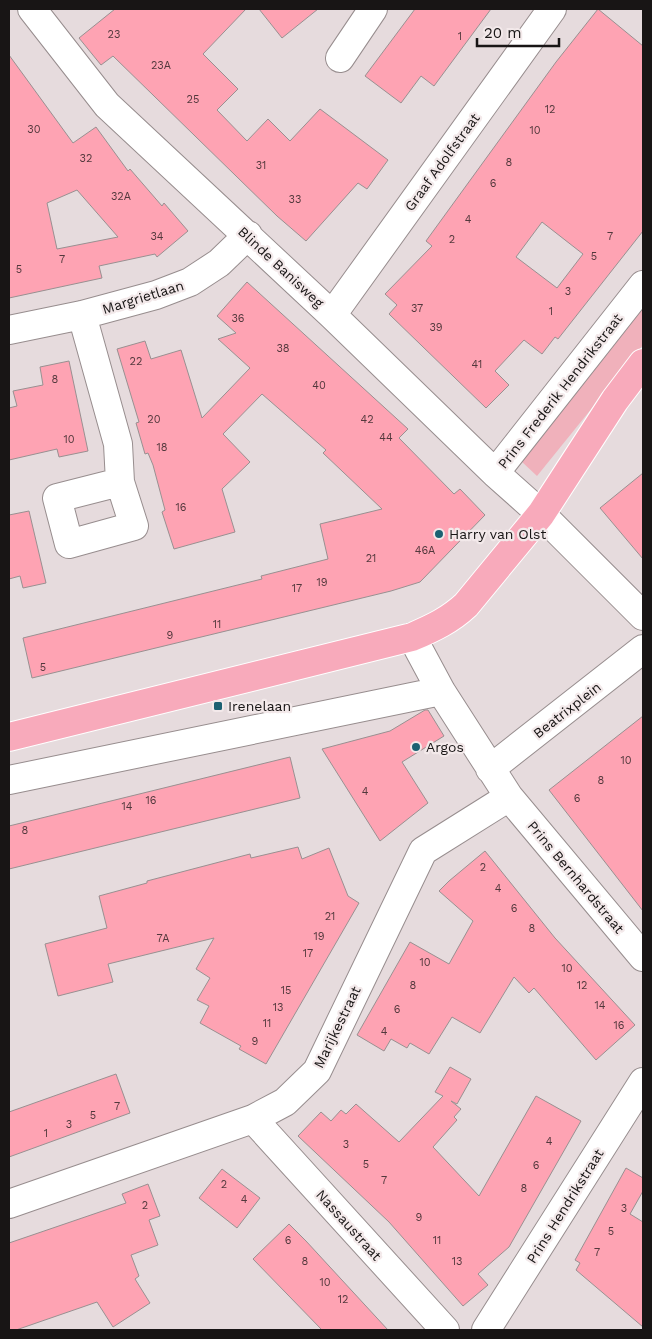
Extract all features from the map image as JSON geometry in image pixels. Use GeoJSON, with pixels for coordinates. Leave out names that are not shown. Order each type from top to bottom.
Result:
{"type":"FeatureCollection","features":[{"type":"Feature","properties":{"kind":"main road"},"geometry":{"type":"LineString","coordinates":[[9,737],[412,637],[438,626],[454,616],[466,604],[541,514],[616,400],[643,363]]}},
{"type":"Feature","properties":{"kind":"street","name":"Blinde Banisweg"},"geometry":{"type":"LineString","coordinates":[[32,9],[107,105],[248,235],[541,514]]}},
{"type":"Feature","properties":{"kind":"street"},"geometry":{"type":"LineString","coordinates":[[340,58],[373,9]]}},
{"type":"Feature","properties":{"kind":"street","name":"Graaf Adolfstraat"},"geometry":{"type":"LineString","coordinates":[[332,315],[552,9]]}},
{"type":"Feature","properties":{"kind":"street","name":"Margrietlaan"},"geometry":{"type":"LineString","coordinates":[[9,330],[82,315],[156,295],[190,282],[220,263],[248,235]]}},
{"type":"Feature","properties":{"kind":"street","name":"Prins Frederik Hendrikstraat"},"geometry":{"type":"LineString","coordinates":[[496,473],[643,284]]}},
{"type":"Feature","properties":{"kind":"street"},"geometry":{"type":"LineString","coordinates":[[82,315],[118,444],[120,482]]}},
{"type":"Feature","properties":{"kind":"street"},"geometry":{"type":"LineString","coordinates":[[541,514],[643,616]]}},
{"type":"Feature","properties":{"kind":"street"},"geometry":{"type":"LineString","coordinates":[[412,637],[441,691],[509,797]]}},
{"type":"Feature","properties":{"kind":"street","name":"Beatrixplein"},"geometry":{"type":"LineString","coordinates":[[490,769],[643,649]]}},
{"type":"Feature","properties":{"kind":"street"},"geometry":{"type":"LineString","coordinates":[[9,780],[441,691]]}},
{"type":"Feature","properties":{"kind":"street","name":"Prins Bernhardstraat"},"geometry":{"type":"LineString","coordinates":[[509,797],[643,957]]}},
{"type":"Feature","properties":{"kind":"street","name":"Marijkestraat"},"geometry":{"type":"LineString","coordinates":[[9,1204],[253,1119],[285,1102],[317,1071],[423,851],[509,797]]}},
{"type":"Feature","properties":{"kind":"street","name":"Prins Hendrikstraat"},"geometry":{"type":"LineString","coordinates":[[486,1330],[643,1082]]}},
{"type":"Feature","properties":{"kind":"street","name":"Nassaustraat"},"geometry":{"type":"LineString","coordinates":[[253,1119],[445,1330]]}},
{"type":"Feature","properties":{"kind":"shaded area"},"geometry":{"type":"Polygon","coordinates":[[[643,303],[643,345],[537,476],[520,460],[643,303]]]}},
{"type":"Feature","properties":{"kind":"building"},"geometry":{"type":"Polygon","coordinates":[[[115,9],[246,9],[203,54],[238,89],[217,110],[247,141],[268,119],[290,141],[320,109],[388,160],[367,189],[358,183],[306,241],[277,216],[113,56],[101,65],[79,38],[115,9]]]}},
{"type":"Feature","properties":{"kind":"building"},"geometry":{"type":"Polygon","coordinates":[[[259,9],[318,9],[282,38],[259,9]]]}},
{"type":"Feature","properties":{"kind":"building"},"geometry":{"type":"Polygon","coordinates":[[[415,9],[491,9],[434,86],[421,76],[401,103],[365,76],[415,9]]]}},
{"type":"Feature","properties":{"kind":"building"},"geometry":{"type":"Polygon","coordinates":[[[598,9],[643,46],[643,231],[558,339],[555,337],[542,354],[524,340],[495,371],[509,385],[486,408],[389,314],[397,305],[385,294],[432,246],[426,241],[556,62],[598,9]],[[542,222],[516,257],[557,288],[583,254],[542,222]]]}},
{"type":"Feature","properties":{"kind":"building"},"geometry":{"type":"Polygon","coordinates":[[[9,55],[73,143],[96,127],[128,171],[130,169],[162,206],[164,203],[188,231],[157,257],[155,254],[99,266],[102,278],[9,298],[9,55]],[[77,190],[47,203],[57,249],[118,237],[77,190]]]}},
{"type":"Feature","properties":{"kind":"building"},"geometry":{"type":"Polygon","coordinates":[[[247,282],[408,429],[399,438],[454,494],[460,489],[485,515],[420,582],[391,591],[32,678],[23,638],[262,579],[261,576],[328,559],[320,524],[382,509],[323,453],[326,450],[262,394],[223,434],[250,462],[222,489],[235,532],[174,549],[162,512],[165,510],[153,465],[148,453],[145,454],[136,423],[139,422],[117,349],[145,341],[151,359],[181,350],[202,418],[250,368],[218,339],[236,333],[217,316],[247,282]]]}},
{"type":"Feature","properties":{"kind":"building"},"geometry":{"type":"Polygon","coordinates":[[[69,361],[88,451],[59,457],[57,449],[9,460],[9,408],[17,406],[13,391],[43,385],[40,367],[69,361]]]}},
{"type":"Feature","properties":{"kind":"building"},"geometry":{"type":"Polygon","coordinates":[[[643,473],[643,559],[600,508],[643,473]]]}},
{"type":"Feature","properties":{"kind":"building"},"geometry":{"type":"Polygon","coordinates":[[[29,511],[46,583],[23,588],[20,576],[9,579],[9,515],[29,511]]]}},
{"type":"Feature","properties":{"kind":"building"},"geometry":{"type":"Polygon","coordinates":[[[428,710],[444,736],[402,762],[428,803],[380,841],[322,749],[390,731],[428,710]]]}},
{"type":"Feature","properties":{"kind":"building"},"geometry":{"type":"Polygon","coordinates":[[[643,716],[643,911],[549,790],[643,716]]]}},
{"type":"Feature","properties":{"kind":"building"},"geometry":{"type":"Polygon","coordinates":[[[290,757],[300,798],[9,869],[9,826],[290,757]]]}},
{"type":"Feature","properties":{"kind":"building"},"geometry":{"type":"Polygon","coordinates":[[[298,847],[302,859],[329,848],[348,896],[359,903],[266,1064],[239,1049],[241,1046],[200,1023],[209,1006],[197,1000],[210,978],[196,969],[214,938],[108,964],[113,982],[58,996],[45,944],[107,928],[99,896],[147,883],[147,881],[250,854],[251,858],[298,847]]]}},
{"type":"Feature","properties":{"kind":"building"},"geometry":{"type":"Polygon","coordinates":[[[485,851],[555,938],[635,1025],[596,1060],[534,988],[529,993],[514,977],[480,1033],[452,1017],[429,1054],[410,1043],[407,1048],[391,1039],[384,1051],[357,1035],[410,942],[449,964],[473,921],[439,891],[485,851]]]}},
{"type":"Feature","properties":{"kind":"building"},"geometry":{"type":"Polygon","coordinates":[[[450,1067],[471,1079],[457,1104],[451,1101],[461,1109],[454,1117],[457,1120],[433,1147],[479,1196],[536,1096],[581,1121],[509,1247],[478,1274],[488,1285],[463,1306],[389,1222],[298,1136],[321,1112],[331,1121],[341,1110],[346,1114],[356,1104],[399,1142],[443,1096],[435,1092],[450,1067]]]}},
{"type":"Feature","properties":{"kind":"building"},"geometry":{"type":"Polygon","coordinates":[[[116,1074],[130,1113],[9,1157],[9,1112],[116,1074]]]}},
{"type":"Feature","properties":{"kind":"building"},"geometry":{"type":"Polygon","coordinates":[[[626,1168],[643,1178],[643,1191],[630,1214],[643,1222],[643,1327],[576,1270],[580,1263],[575,1260],[626,1168]]]}},
{"type":"Feature","properties":{"kind":"building"},"geometry":{"type":"Polygon","coordinates":[[[222,1169],[260,1198],[237,1228],[199,1198],[222,1169]]]}},
{"type":"Feature","properties":{"kind":"building"},"geometry":{"type":"Polygon","coordinates":[[[148,1184],[160,1216],[149,1220],[158,1245],[131,1255],[139,1276],[135,1279],[150,1303],[113,1327],[97,1302],[16,1330],[9,1330],[9,1243],[126,1203],[122,1194],[148,1184]]]}},
{"type":"Feature","properties":{"kind":"building"},"geometry":{"type":"Polygon","coordinates":[[[289,1224],[388,1330],[322,1330],[253,1259],[289,1224]]]}},
{"type":"Feature","properties":{"kind":"place","name":"Harry van Olst"},"geometry":{"type":"Point","coordinates":[439,534]}},
{"type":"Feature","properties":{"kind":"place","name":"Irenelaan"},"geometry":{"type":"Point","coordinates":[218,706]}},
{"type":"Feature","properties":{"kind":"place","name":"Argos"},"geometry":{"type":"Point","coordinates":[416,747]}}]}
